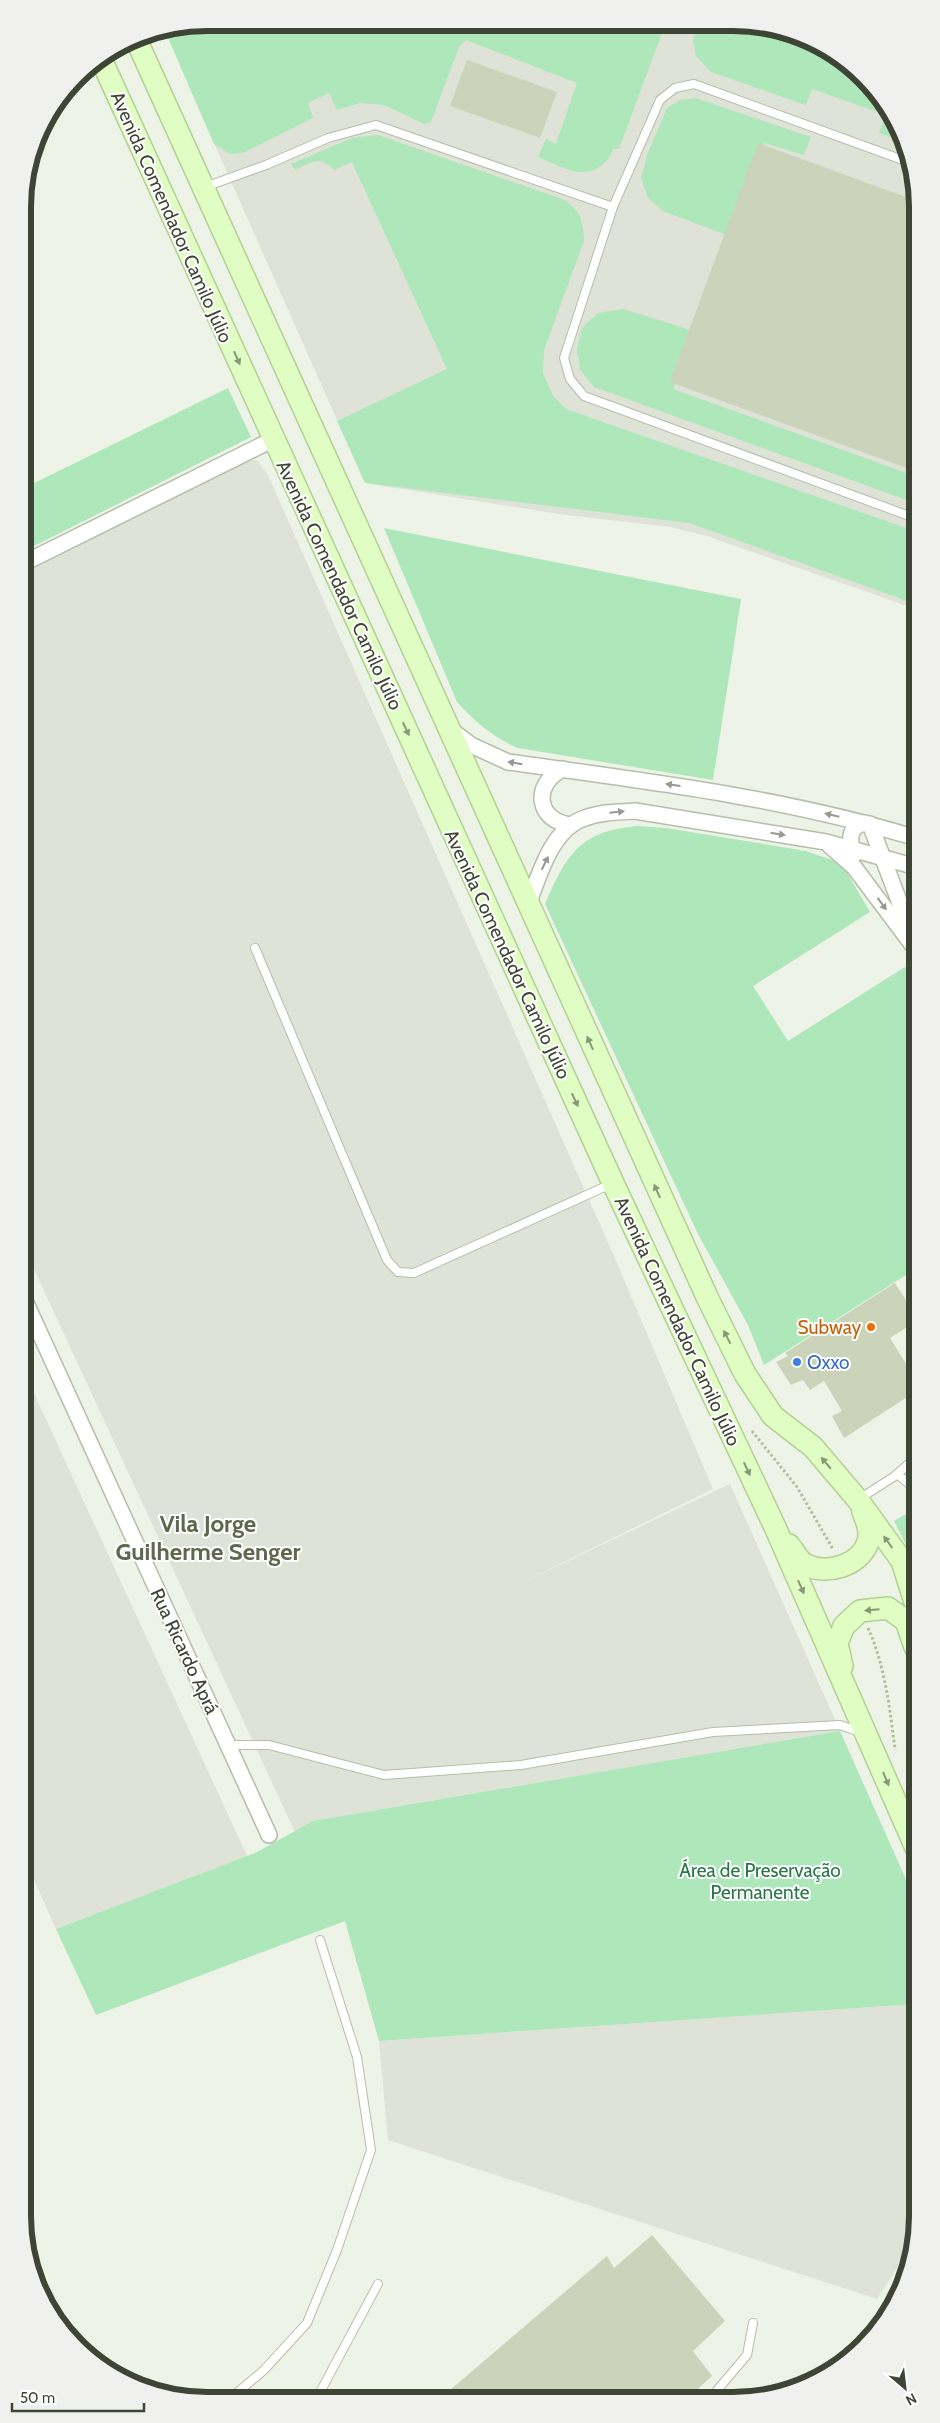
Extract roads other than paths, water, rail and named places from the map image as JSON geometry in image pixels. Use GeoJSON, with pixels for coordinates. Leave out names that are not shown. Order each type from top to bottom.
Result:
{"type":"FeatureCollection","features":[{"type":"Feature","properties":{"kind":"main road","name":"Avenida Comendador Camilo Júlio"},"geometry":{"type":"LineString","coordinates":[[139,45],[670,1218],[745,1374],[773,1416],[813,1447],[858,1500],[902,1562],[908,1581]]}},
{"type":"Feature","properties":{"kind":"main road","name":"Avenida Comendador Camilo Júlio"},"geometry":{"type":"LineString","coordinates":[[104,65],[612,1183],[775,1527],[908,1830]]}},
{"type":"Feature","properties":{"kind":"main road"},"geometry":{"type":"LineString","coordinates":[[775,1527],[804,1564],[820,1570],[842,1567],[861,1554],[868,1542],[869,1525],[858,1500]]}},
{"type":"Feature","properties":{"kind":"main road"},"geometry":{"type":"LineString","coordinates":[[847,1692],[837,1643],[844,1626],[860,1611],[888,1608],[906,1621],[908,1627]]}},
{"type":"Feature","properties":{"kind":"street"},"geometry":{"type":"LineString","coordinates":[[32,559],[274,440]]}},
{"type":"Feature","properties":{"kind":"street"},"geometry":{"type":"LineString","coordinates":[[448,728],[471,745],[500,759],[754,797],[867,823],[909,835]]}},
{"type":"Feature","properties":{"kind":"street"},"geometry":{"type":"LineString","coordinates":[[563,769],[552,774],[543,790],[542,800],[545,811],[554,820],[571,825]]}},
{"type":"Feature","properties":{"kind":"street"},"geometry":{"type":"LineString","coordinates":[[528,905],[550,852],[571,825],[584,818],[635,810],[826,842],[909,865]]}},
{"type":"Feature","properties":{"kind":"street"},"geometry":{"type":"LineString","coordinates":[[861,876],[853,860],[851,830],[857,825],[867,823]]}},
{"type":"Feature","properties":{"kind":"street"},"geometry":{"type":"LineString","coordinates":[[867,823],[909,924]]}},
{"type":"Feature","properties":{"kind":"street"},"geometry":{"type":"LineString","coordinates":[[826,842],[844,857],[861,876],[909,940]]}},
{"type":"Feature","properties":{"kind":"street","name":"Rua Ricardo Aprá"},"geometry":{"type":"LineString","coordinates":[[31,1315],[269,1835]]}},
{"type":"Feature","properties":{"kind":"lane"},"geometry":{"type":"LineString","coordinates":[[903,160],[694,84],[674,88],[660,100],[613,207],[564,358],[570,379],[584,396],[909,516]]}},
{"type":"Feature","properties":{"kind":"lane"},"geometry":{"type":"LineString","coordinates":[[203,187],[266,165],[328,138],[376,125],[613,207]]}},
{"type":"Feature","properties":{"kind":"lane"},"geometry":{"type":"LineString","coordinates":[[255,948],[387,1260],[398,1272],[414,1273],[612,1183]]}},
{"type":"Feature","properties":{"kind":"lane"},"geometry":{"type":"LineString","coordinates":[[858,1500],[897,1474],[908,1464]]}},
{"type":"Feature","properties":{"kind":"lane"},"geometry":{"type":"LineString","coordinates":[[897,1474],[908,1483]]}},
{"type":"Feature","properties":{"kind":"lane"},"geometry":{"type":"LineString","coordinates":[[228,1745],[269,1745],[384,1775],[521,1765],[713,1732],[840,1725],[867,1735]]}},
{"type":"Feature","properties":{"kind":"lane"},"geometry":{"type":"LineString","coordinates":[[238,2392],[264,2370],[306,2323],[337,2250],[371,2150],[357,2057],[320,1940]]}},
{"type":"Feature","properties":{"kind":"lane"},"geometry":{"type":"LineString","coordinates":[[320,2392],[378,2284]]}},
{"type":"Feature","properties":{"kind":"lane"},"geometry":{"type":"LineString","coordinates":[[716,2392],[747,2355],[753,2323]]}},
{"type":"Feature","properties":{"kind":"place","name":"Subway"},"geometry":{"type":"Point","coordinates":[871,1327]}},
{"type":"Feature","properties":{"kind":"place","name":"Oxxo"},"geometry":{"type":"Point","coordinates":[797,1362]}},
{"type":"Feature","properties":{"kind":"district","name":"Vila Jorge Guilherme Senger"},"geometry":{"type":"Point","coordinates":[208,1538]}},
{"type":"Feature","properties":{"kind":"park label","name":"Área de Preservação Permanente"},"geometry":{"type":"Point","coordinates":[760,1881]}}]}
